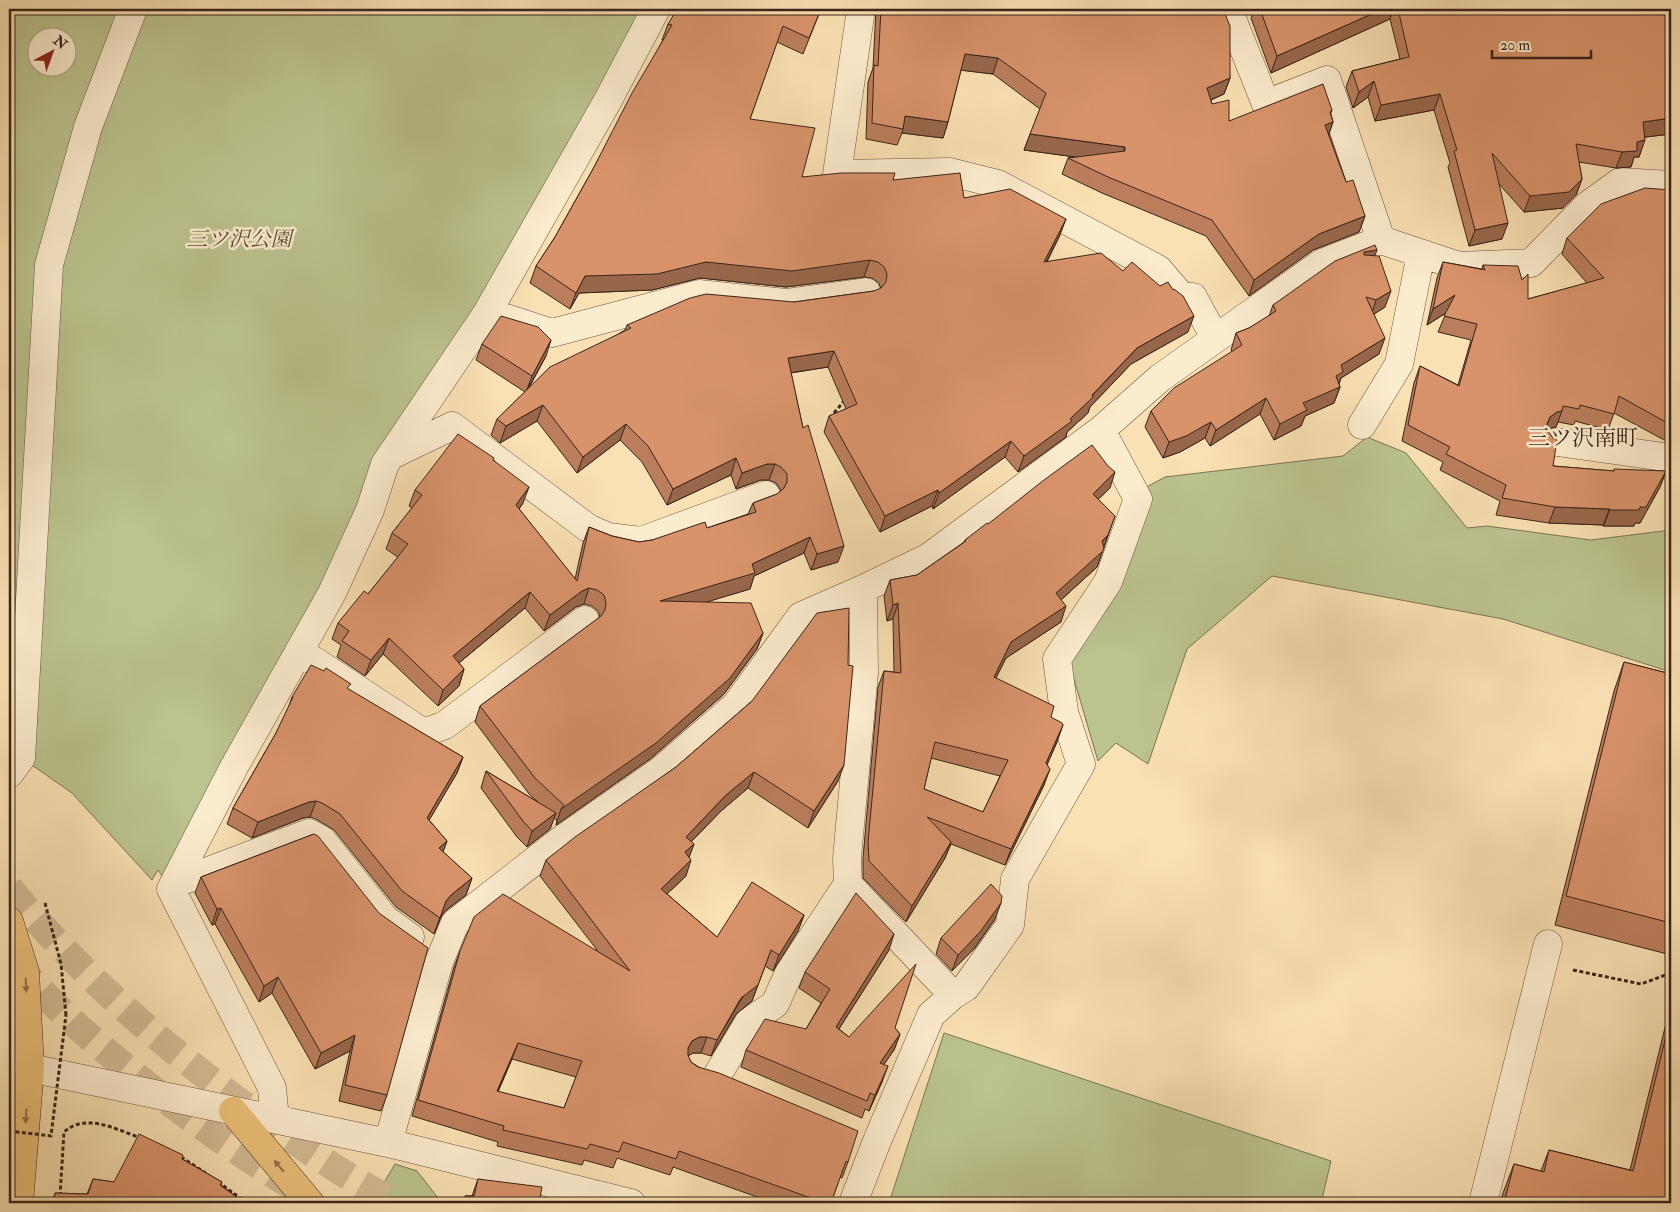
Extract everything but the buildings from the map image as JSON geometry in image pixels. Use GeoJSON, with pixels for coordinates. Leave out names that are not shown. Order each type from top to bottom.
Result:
{"type":"FeatureCollection","features":[{"type":"Feature","properties":{"kind":"main road"},"geometry":{"type":"LineString","coordinates":[[9,921],[25,972],[19,1063],[19,1203]]}},
{"type":"Feature","properties":{"kind":"main road"},"geometry":{"type":"LineString","coordinates":[[233,1111],[310,1203]]}},
{"type":"Feature","properties":{"kind":"street"},"geometry":{"type":"LineString","coordinates":[[9,774],[21,758],[49,265],[88,127],[133,9]]}},
{"type":"Feature","properties":{"kind":"street"},"geometry":{"type":"LineString","coordinates":[[276,1119],[272,1088],[172,889],[234,767],[332,593],[370,510],[385,464],[488,313],[607,102],[656,9]]}},
{"type":"Feature","properties":{"kind":"street"},"geometry":{"type":"LineString","coordinates":[[861,9],[836,174],[950,172],[998,184],[1158,269],[1182,297],[1193,297],[1215,338]]}},
{"type":"Feature","properties":{"kind":"street"},"geometry":{"type":"LineString","coordinates":[[1228,9],[1266,104],[1327,80],[1381,240]]}},
{"type":"Feature","properties":{"kind":"street"},"geometry":{"type":"LineString","coordinates":[[388,1143],[441,958],[455,923],[560,841],[660,771],[736,705],[802,616],[929,557],[1101,430],[1160,378],[1322,263],[1381,240],[1459,266],[1531,263],[1588,205],[1620,182],[1671,185]]}},
{"type":"Feature","properties":{"kind":"street"},"geometry":{"type":"LineString","coordinates":[[1362,425],[1399,364],[1421,254]]}},
{"type":"Feature","properties":{"kind":"street"},"geometry":{"type":"LineString","coordinates":[[488,313],[552,334],[699,294],[786,303],[866,292]]}},
{"type":"Feature","properties":{"kind":"street"},"geometry":{"type":"LineString","coordinates":[[391,456],[452,426],[588,528],[608,537],[642,541],[766,496]]}},
{"type":"Feature","properties":{"kind":"street"},"geometry":{"type":"LineString","coordinates":[[853,1203],[877,1141],[931,1015],[953,995],[966,988],[1010,925],[1015,879],[1081,764],[1064,712],[1057,660],[1108,582],[1138,499],[1101,430]]}},
{"type":"Feature","properties":{"kind":"street"},"geometry":{"type":"LineString","coordinates":[[1557,442],[1671,458]]}},
{"type":"Feature","properties":{"kind":"street"},"geometry":{"type":"LineString","coordinates":[[745,1085],[708,1071],[749,1022],[775,1004],[789,973],[848,884],[848,849],[864,673],[863,589]]}},
{"type":"Feature","properties":{"kind":"street"},"geometry":{"type":"LineString","coordinates":[[299,651],[424,733],[445,725],[585,620]]}},
{"type":"Feature","properties":{"kind":"street"},"geometry":{"type":"LineString","coordinates":[[174,884],[309,833],[322,840],[385,919],[441,958]]}},
{"type":"Feature","properties":{"kind":"street"},"geometry":{"type":"LineString","coordinates":[[848,884],[953,995]]}},
{"type":"Feature","properties":{"kind":"street"},"geometry":{"type":"LineString","coordinates":[[1483,1203],[1545,954]]}},
{"type":"Feature","properties":{"kind":"street"},"geometry":{"type":"LineString","coordinates":[[19,1063],[233,1111],[388,1143],[631,1203]]}},
{"type":"Feature","properties":{"kind":"street"},"geometry":{"type":"LineString","coordinates":[[851,1130],[877,1141]]}},
{"type":"Feature","properties":{"kind":"path"},"geometry":{"type":"LineString","coordinates":[[834,413],[842,402],[849,398]]}},
{"type":"Feature","properties":{"kind":"path"},"geometry":{"type":"LineString","coordinates":[[9,1131],[51,1136],[66,1015],[61,964],[45,903]]}},
{"type":"Feature","properties":{"kind":"path"},"geometry":{"type":"LineString","coordinates":[[1545,954],[1641,984],[1671,973]]}},
{"type":"Feature","properties":{"kind":"path"},"geometry":{"type":"LineString","coordinates":[[52,1196],[60,1196],[64,1132],[72,1125],[87,1122],[144,1139]]}},
{"type":"Feature","properties":{"kind":"path"},"geometry":{"type":"LineString","coordinates":[[178,1156],[211,1176],[247,1203]]}},
{"type":"Feature","properties":{"kind":"green space","name":"三ツ沢公園"},"geometry":{"type":"Polygon","coordinates":[[[9,9],[661,9],[370,510],[171,889],[158,870],[152,880],[72,793],[9,749],[9,9]]]}},
{"type":"Feature","properties":{"kind":"green space"},"geometry":{"type":"Polygon","coordinates":[[[1367,437],[1406,453],[1467,528],[1487,526],[1591,540],[1671,530],[1671,672],[1503,619],[1272,576],[1187,649],[1148,764],[1116,743],[1098,761],[1068,659],[1091,626],[1115,597],[1147,500],[1141,490],[1165,477],[1343,456],[1367,437]]]}},
{"type":"Feature","properties":{"kind":"green space"},"geometry":{"type":"Polygon","coordinates":[[[944,1033],[1331,1161],[1321,1203],[889,1203],[944,1033]]]}},
{"type":"Feature","properties":{"kind":"green space"},"geometry":{"type":"Polygon","coordinates":[[[395,1164],[417,1171],[442,1203],[372,1203],[395,1164]]]}},
{"type":"Feature","properties":{"kind":"tunnel"},"geometry":{"type":"LineString","coordinates":[[9,888],[68,954],[164,1043],[233,1097],[300,1145],[348,1176],[397,1203]]}},
{"type":"Feature","properties":{"kind":"tunnel"},"geometry":{"type":"LineString","coordinates":[[13,961],[69,1018],[129,1070],[209,1132],[294,1187]]}},
{"type":"Feature","properties":{"kind":"district","name":"三ツ沢南町"},"geometry":{"type":"Point","coordinates":[1583,437]}}]}
